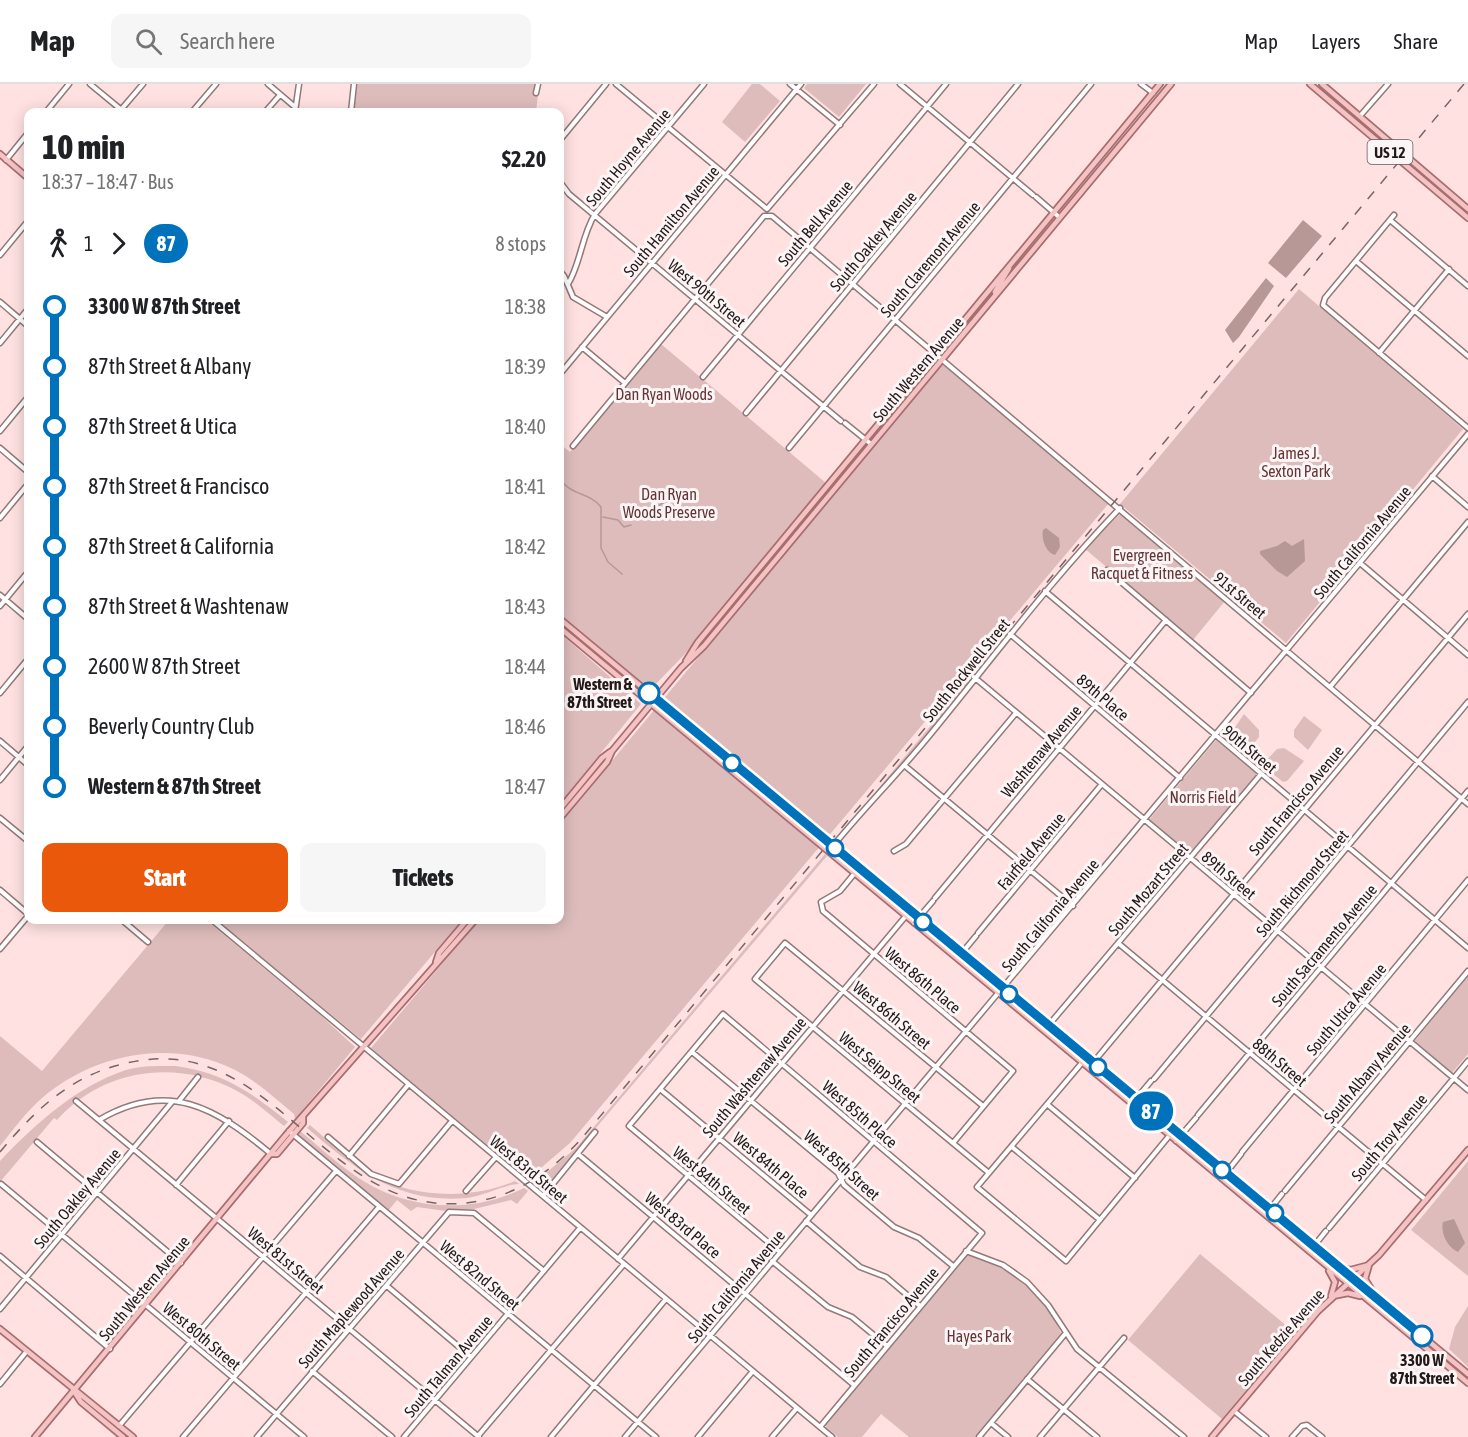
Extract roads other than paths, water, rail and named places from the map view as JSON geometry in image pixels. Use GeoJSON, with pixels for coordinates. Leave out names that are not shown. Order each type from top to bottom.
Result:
{"type":"FeatureCollection","features":[{"type":"Feature","properties":{"kind":"main road","name":"South Western Avenue"},"geometry":{"type":"LineString","coordinates":[[681,668],[698,642],[1161,84]]}},
{"type":"Feature","properties":{"kind":"main road","name":"South Western Avenue"},"geometry":{"type":"LineString","coordinates":[[564,813],[655,699],[681,668],[704,646],[1171,84]]}},
{"type":"Feature","properties":{"kind":"main road","name":"US 12"},"geometry":{"type":"LineString","coordinates":[[1322,84],[1468,208]]}},
{"type":"Feature","properties":{"kind":"main road","name":"US 12"},"geometry":{"type":"LineString","coordinates":[[1313,85],[1468,218]]}},
{"type":"Feature","properties":{"kind":"main road"},"geometry":{"type":"LineString","coordinates":[[0,154],[24,175]]}},
{"type":"Feature","properties":{"kind":"main road"},"geometry":{"type":"LineString","coordinates":[[992,300],[1007,275],[1009,267]]}},
{"type":"Feature","properties":{"kind":"main road"},"geometry":{"type":"LineString","coordinates":[[564,622],[1468,1374]]}},
{"type":"Feature","properties":{"kind":"main road"},"geometry":{"type":"LineString","coordinates":[[564,631],[1468,1383]]}},
{"type":"Feature","properties":{"kind":"main road","name":"South Western Avenue"},"geometry":{"type":"LineString","coordinates":[[564,804],[602,758],[612,751]]}},
{"type":"Feature","properties":{"kind":"main road"},"geometry":{"type":"LineString","coordinates":[[875,891],[879,886]]}},
{"type":"Feature","properties":{"kind":"main road","name":"South Western Avenue"},"geometry":{"type":"LineString","coordinates":[[436,962],[439,953],[463,924]]}},
{"type":"Feature","properties":{"kind":"main road","name":"South Western Avenue"},"geometry":{"type":"LineString","coordinates":[[35,1437],[272,1154],[277,1154],[303,1117],[436,962],[443,958],[472,924]]}},
{"type":"Feature","properties":{"kind":"main road","name":"South Kedzie Avenue"},"geometry":{"type":"LineString","coordinates":[[1212,1437],[1330,1297],[1369,1265],[1468,1150]]}},
{"type":"Feature","properties":{"kind":"main road"},"geometry":{"type":"LineString","coordinates":[[1265,1215],[1270,1209]]}},
{"type":"Feature","properties":{"kind":"main road"},"geometry":{"type":"LineString","coordinates":[[1340,1267],[1350,1270],[1369,1265]]}},
{"type":"Feature","properties":{"kind":"main road"},"geometry":{"type":"LineString","coordinates":[[1369,1265],[1365,1279],[1381,1301]]}},
{"type":"Feature","properties":{"kind":"main road"},"geometry":{"type":"LineString","coordinates":[[1326,1266],[1335,1282],[1330,1297]]}},
{"type":"Feature","properties":{"kind":"main road"},"geometry":{"type":"LineString","coordinates":[[1330,1297],[1348,1293],[1365,1298]]}},
{"type":"Feature","properties":{"kind":"main road"},"geometry":{"type":"LineString","coordinates":[[0,1329],[133,1437]]}},
{"type":"Feature","properties":{"kind":"main road"},"geometry":{"type":"LineString","coordinates":[[74,1391],[81,1402],[123,1437]]}},
{"type":"Feature","properties":{"kind":"street"},"geometry":{"type":"LineString","coordinates":[[49,108],[69,84]]}},
{"type":"Feature","properties":{"kind":"street"},"geometry":{"type":"LineString","coordinates":[[90,84],[117,108]]}},
{"type":"Feature","properties":{"kind":"street"},"geometry":{"type":"LineString","coordinates":[[124,108],[143,84]]}},
{"type":"Feature","properties":{"kind":"street"},"geometry":{"type":"LineString","coordinates":[[195,108],[216,84]]}},
{"type":"Feature","properties":{"kind":"street"},"geometry":{"type":"LineString","coordinates":[[268,84],[296,107]]}},
{"type":"Feature","properties":{"kind":"street"},"geometry":{"type":"LineString","coordinates":[[296,107],[299,84]]}},
{"type":"Feature","properties":{"kind":"street"},"geometry":{"type":"LineString","coordinates":[[351,108],[354,84]]}},
{"type":"Feature","properties":{"kind":"street"},"geometry":{"type":"LineString","coordinates":[[536,93],[538,84]]}},
{"type":"Feature","properties":{"kind":"street"},"geometry":{"type":"LineString","coordinates":[[564,135],[606,84]]}},
{"type":"Feature","properties":{"kind":"street","name":"91st Street"},"geometry":{"type":"LineString","coordinates":[[616,84],[1468,804]]}},
{"type":"Feature","properties":{"kind":"street","name":"South Hoyne Avenue"},"geometry":{"type":"LineString","coordinates":[[568,284],[574,272],[584,236],[595,214],[704,84]]}},
{"type":"Feature","properties":{"kind":"street"},"geometry":{"type":"LineString","coordinates":[[790,84],[840,125]]}},
{"type":"Feature","properties":{"kind":"street","name":"South Hamilton Avenue"},"geometry":{"type":"LineString","coordinates":[[564,369],[801,84]]}},
{"type":"Feature","properties":{"kind":"street"},"geometry":{"type":"LineString","coordinates":[[573,446],[874,84]]}},
{"type":"Feature","properties":{"kind":"street"},"geometry":{"type":"LineString","coordinates":[[900,84],[1059,217]]}},
{"type":"Feature","properties":{"kind":"street","name":"South Bell Avenue"},"geometry":{"type":"LineString","coordinates":[[703,376],[946,84]]}},
{"type":"Feature","properties":{"kind":"street","name":"South Oakley Avenue"},"geometry":{"type":"LineString","coordinates":[[746,413],[1018,84]]}},
{"type":"Feature","properties":{"kind":"street","name":"South Claremont Avenue"},"geometry":{"type":"LineString","coordinates":[[789,448],[1091,84]]}},
{"type":"Feature","properties":{"kind":"street"},"geometry":{"type":"LineString","coordinates":[[1141,84],[1152,93]]}},
{"type":"Feature","properties":{"kind":"street"},"geometry":{"type":"LineString","coordinates":[[1360,116],[1388,84]]}},
{"type":"Feature","properties":{"kind":"street"},"geometry":{"type":"LineString","coordinates":[[268,108],[280,94]]}},
{"type":"Feature","properties":{"kind":"street"},"geometry":{"type":"LineString","coordinates":[[6,160],[24,138]]}},
{"type":"Feature","properties":{"kind":"street","name":"West 90th Street"},"geometry":{"type":"LineString","coordinates":[[564,187],[569,194],[871,444]]}},
{"type":"Feature","properties":{"kind":"street"},"geometry":{"type":"LineString","coordinates":[[1394,215],[1322,303],[1468,428]]}},
{"type":"Feature","properties":{"kind":"street"},"geometry":{"type":"LineString","coordinates":[[1390,220],[1468,286]]}},
{"type":"Feature","properties":{"kind":"street"},"geometry":{"type":"LineString","coordinates":[[0,255],[24,226]]}},
{"type":"Feature","properties":{"kind":"street"},"geometry":{"type":"LineString","coordinates":[[1356,261],[1468,356]]}},
{"type":"Feature","properties":{"kind":"street"},"geometry":{"type":"LineString","coordinates":[[1379,353],[1449,269]]}},
{"type":"Feature","properties":{"kind":"street"},"geometry":{"type":"LineString","coordinates":[[564,278],[576,300],[607,317]]}},
{"type":"Feature","properties":{"kind":"street"},"geometry":{"type":"LineString","coordinates":[[0,302],[24,322]]}},
{"type":"Feature","properties":{"kind":"street"},"geometry":{"type":"LineString","coordinates":[[0,343],[24,314]]}},
{"type":"Feature","properties":{"kind":"street"},"geometry":{"type":"LineString","coordinates":[[582,347],[625,383]]}},
{"type":"Feature","properties":{"kind":"street"},"geometry":{"type":"LineString","coordinates":[[0,431],[24,401]]}},
{"type":"Feature","properties":{"kind":"street","name":"South California Avenue"},"geometry":{"type":"LineString","coordinates":[[625,1437],[997,992],[1004,989],[1468,434]]}},
{"type":"Feature","properties":{"kind":"street"},"geometry":{"type":"LineString","coordinates":[[0,448],[24,469]]}},
{"type":"Feature","properties":{"kind":"street"},"geometry":{"type":"LineString","coordinates":[[1432,476],[1468,507]]}},
{"type":"Feature","properties":{"kind":"street"},"geometry":{"type":"LineString","coordinates":[[0,518],[24,489]]}},
{"type":"Feature","properties":{"kind":"street","name":"South Rockwell Street"},"geometry":{"type":"LineString","coordinates":[[832,846],[904,765],[1045,591],[1120,508]]}},
{"type":"Feature","properties":{"kind":"street"},"geometry":{"type":"LineString","coordinates":[[1330,687],[1468,522]]}},
{"type":"Feature","properties":{"kind":"street"},"geometry":{"type":"LineString","coordinates":[[1360,563],[1468,655]]}},
{"type":"Feature","properties":{"kind":"street"},"geometry":{"type":"LineString","coordinates":[[1107,570],[1251,693]]}},
{"type":"Feature","properties":{"kind":"street"},"geometry":{"type":"LineString","coordinates":[[0,606],[24,577]]}},
{"type":"Feature","properties":{"kind":"street","name":"90th Street"},"geometry":{"type":"LineString","coordinates":[[1045,591],[1468,948]]}},
{"type":"Feature","properties":{"kind":"street"},"geometry":{"type":"LineString","coordinates":[[0,595],[24,616]]}},
{"type":"Feature","properties":{"kind":"street","name":"South Francisco Avenue"},"geometry":{"type":"LineString","coordinates":[[1097,1058],[1468,614]]}},
{"type":"Feature","properties":{"kind":"street","name":"Washtenaw Avenue"},"geometry":{"type":"LineString","coordinates":[[914,923],[1166,620]]}},
{"type":"Feature","properties":{"kind":"street","name":"89th Place"},"geometry":{"type":"LineString","coordinates":[[1010,634],[1180,778]]}},
{"type":"Feature","properties":{"kind":"street"},"geometry":{"type":"LineString","coordinates":[[0,693],[24,664]]}},
{"type":"Feature","properties":{"kind":"street","name":"89th Street"},"geometry":{"type":"LineString","coordinates":[[974,677],[1468,1090]]}},
{"type":"Feature","properties":{"kind":"street","name":"South Richmond Street"},"geometry":{"type":"LineString","coordinates":[[1136,1099],[1468,702]]}},
{"type":"Feature","properties":{"kind":"street"},"geometry":{"type":"LineString","coordinates":[[894,851],[906,844],[1016,713]]}},
{"type":"Feature","properties":{"kind":"street"},"geometry":{"type":"LineString","coordinates":[[0,741],[24,761]]}},
{"type":"Feature","properties":{"kind":"street"},"geometry":{"type":"LineString","coordinates":[[0,780],[24,751]]}},
{"type":"Feature","properties":{"kind":"street"},"geometry":{"type":"LineString","coordinates":[[904,765],[1073,906]]}},
{"type":"Feature","properties":{"kind":"street","name":"South Mozart Street"},"geometry":{"type":"LineString","coordinates":[[1053,1020],[1261,774]]}},
{"type":"Feature","properties":{"kind":"street","name":"Fairfield Avenue"},"geometry":{"type":"LineString","coordinates":[[961,954],[1102,784]]}},
{"type":"Feature","properties":{"kind":"street","name":"South Sacramento Avenue"},"geometry":{"type":"LineString","coordinates":[[1176,1141],[1468,791]]}},
{"type":"Feature","properties":{"kind":"street"},"geometry":{"type":"LineString","coordinates":[[0,818],[24,839]]}},
{"type":"Feature","properties":{"kind":"street","name":"West 86th Place"},"geometry":{"type":"LineString","coordinates":[[854,874],[840,891],[820,904],[826,915],[1013,1071],[983,1106]]}},
{"type":"Feature","properties":{"kind":"street","name":"South Utica Avenue"},"geometry":{"type":"LineString","coordinates":[[1226,1173],[1468,880]]}},
{"type":"Feature","properties":{"kind":"street"},"geometry":{"type":"LineString","coordinates":[[0,890],[24,911]]}},
{"type":"Feature","properties":{"kind":"street","name":"South Washtenaw Avenue"},"geometry":{"type":"LineString","coordinates":[[618,1258],[910,911]]}},
{"type":"Feature","properties":{"kind":"street"},"geometry":{"type":"LineString","coordinates":[[0,949],[24,920]]}},
{"type":"Feature","properties":{"kind":"street"},"geometry":{"type":"LineString","coordinates":[[127,924],[148,942]]}},
{"type":"Feature","properties":{"kind":"street","name":"West 83rd Street"},"geometry":{"type":"LineString","coordinates":[[217,924],[832,1437]]}},
{"type":"Feature","properties":{"kind":"street","name":"West Seipp Street"},"geometry":{"type":"LineString","coordinates":[[785,943],[755,979],[989,1173]]}},
{"type":"Feature","properties":{"kind":"street","name":"West 86th Street"},"geometry":{"type":"LineString","coordinates":[[785,943],[983,1106]]}},
{"type":"Feature","properties":{"kind":"street","name":"88th Street"},"geometry":{"type":"LineString","coordinates":[[1118,943],[1426,1200]]}},
{"type":"Feature","properties":{"kind":"street","name":"South Albany Avenue"},"geometry":{"type":"LineString","coordinates":[[1270,1209],[1468,971]]}},
{"type":"Feature","properties":{"kind":"street","name":"West 85th Place"},"geometry":{"type":"LineString","coordinates":[[692,1052],[723,1014],[982,1233]]}},
{"type":"Feature","properties":{"kind":"street"},"geometry":{"type":"LineString","coordinates":[[660,1089],[692,1052]]}},
{"type":"Feature","properties":{"kind":"street","name":"West 85th Street"},"geometry":{"type":"LineString","coordinates":[[692,1052],[838,1173],[844,1185],[894,1227],[919,1238],[953,1266]]}},
{"type":"Feature","properties":{"kind":"street"},"geometry":{"type":"LineString","coordinates":[[1086,1058],[977,1187],[1066,1261],[1174,1130]]}},
{"type":"Feature","properties":{"kind":"street","name":"South Troy Avenue"},"geometry":{"type":"LineString","coordinates":[[1314,1246],[1468,1061]]}},
{"type":"Feature","properties":{"kind":"street"},"geometry":{"type":"LineString","coordinates":[[178,1102],[198,1077]]}},
{"type":"Feature","properties":{"kind":"street"},"geometry":{"type":"LineString","coordinates":[[349,1155],[408,1085]]}},
{"type":"Feature","properties":{"kind":"street","name":"West 84th Street"},"geometry":{"type":"LineString","coordinates":[[660,1089],[629,1126],[780,1252]]}},
{"type":"Feature","properties":{"kind":"street","name":"West 84th Place"},"geometry":{"type":"LineString","coordinates":[[660,1089],[812,1215]]}},
{"type":"Feature","properties":{"kind":"street","name":"West 81st Street"},"geometry":{"type":"LineString","coordinates":[[76,1101],[478,1437]]}},
{"type":"Feature","properties":{"kind":"street"},"geometry":{"type":"LineString","coordinates":[[99,1120],[129,1106],[148,1102],[178,1102],[208,1110],[230,1121],[272,1154]]}},
{"type":"Feature","properties":{"kind":"street","name":"South Oakley Avenue"},"geometry":{"type":"LineString","coordinates":[[0,1309],[172,1102]]}},
{"type":"Feature","properties":{"kind":"street"},"geometry":{"type":"LineString","coordinates":[[1048,1105],[1135,1178]]}},
{"type":"Feature","properties":{"kind":"street"},"geometry":{"type":"LineString","coordinates":[[953,1143],[983,1106]]}},
{"type":"Feature","properties":{"kind":"street"},"geometry":{"type":"LineString","coordinates":[[328,1137],[371,1174],[399,1184],[452,1120]]}},
{"type":"Feature","properties":{"kind":"street"},"geometry":{"type":"LineString","coordinates":[[176,1185],[230,1121]]}},
{"type":"Feature","properties":{"kind":"street"},"geometry":{"type":"LineString","coordinates":[[543,1196],[595,1132]]}},
{"type":"Feature","properties":{"kind":"street","name":"West 82nd Street"},"geometry":{"type":"LineString","coordinates":[[291,1133],[656,1437]]}},
{"type":"Feature","properties":{"kind":"street"},"geometry":{"type":"LineString","coordinates":[[37,1142],[181,1263]]}},
{"type":"Feature","properties":{"kind":"street"},"geometry":{"type":"LineString","coordinates":[[1012,1147],[1100,1220]]}},
{"type":"Feature","properties":{"kind":"street","name":"West 83rd Place"},"geometry":{"type":"LineString","coordinates":[[578,1154],[854,1386]]}},
{"type":"Feature","properties":{"kind":"street"},"geometry":{"type":"LineString","coordinates":[[466,1191],[495,1156]]}},
{"type":"Feature","properties":{"kind":"street"},"geometry":{"type":"LineString","coordinates":[[119,1426],[336,1171]]}},
{"type":"Feature","properties":{"kind":"street","name":"West 80th Street"},"geometry":{"type":"LineString","coordinates":[[1,1184],[304,1437]]}},
{"type":"Feature","properties":{"kind":"street"},"geometry":{"type":"LineString","coordinates":[[183,1437],[379,1207]]}},
{"type":"Feature","properties":{"kind":"street","name":"South Maplewood Avenue"},"geometry":{"type":"LineString","coordinates":[[257,1437],[448,1212],[471,1211],[544,1271]]}},
{"type":"Feature","properties":{"kind":"street","name":"West 84th Place"},"geometry":{"type":"LineString","coordinates":[[806,1221],[860,1267],[886,1277],[920,1306]]}},
{"type":"Feature","properties":{"kind":"street","name":"South Talman Avenue"},"geometry":{"type":"LineString","coordinates":[[404,1437],[580,1228]]}},
{"type":"Feature","properties":{"kind":"street","name":"South Francisco Avenue"},"geometry":{"type":"LineString","coordinates":[[820,1427],[982,1233]]}},
{"type":"Feature","properties":{"kind":"street"},"geometry":{"type":"LineString","coordinates":[[966,1251],[1003,1265],[1027,1282],[1048,1305],[1077,1349],[1184,1437]]}},
{"type":"Feature","properties":{"kind":"street"},"geometry":{"type":"LineString","coordinates":[[0,1256],[110,1349]]}},
{"type":"Feature","properties":{"kind":"street"},"geometry":{"type":"LineString","coordinates":[[772,1261],[828,1307],[852,1317],[887,1346]]}},
{"type":"Feature","properties":{"kind":"street"},"geometry":{"type":"LineString","coordinates":[[478,1437],[624,1263]]}},
{"type":"Feature","properties":{"kind":"street"},"geometry":{"type":"LineString","coordinates":[[387,1286],[472,1357]]}},
{"type":"Feature","properties":{"kind":"street"},"geometry":{"type":"LineString","coordinates":[[551,1437],[666,1299]]}},
{"type":"Feature","properties":{"kind":"street"},"geometry":{"type":"LineString","coordinates":[[979,1437],[1065,1334]]}},
{"type":"Feature","properties":{"kind":"street"},"geometry":{"type":"LineString","coordinates":[[1040,1437],[1124,1338]]}},
{"type":"Feature","properties":{"kind":"street"},"geometry":{"type":"LineString","coordinates":[[0,1384],[27,1351]]}},
{"type":"Feature","properties":{"kind":"street"},"geometry":{"type":"LineString","coordinates":[[312,1371],[392,1437]]}},
{"type":"Feature","properties":{"kind":"street"},"geometry":{"type":"LineString","coordinates":[[698,1437],[753,1371]]}},
{"type":"Feature","properties":{"kind":"street"},"geometry":{"type":"LineString","coordinates":[[1027,1379],[1097,1437]]}},
{"type":"Feature","properties":{"kind":"street"},"geometry":{"type":"LineString","coordinates":[[772,1437],[797,1408]]}},
{"type":"Feature","properties":{"kind":"street"},"geometry":{"type":"LineString","coordinates":[[1234,1411],[1266,1437]]}},
{"type":"Feature","properties":{"kind":"street"},"geometry":{"type":"LineString","coordinates":[[991,1423],[1008,1437]]}},
{"type":"Feature","properties":{"kind":"street"},"geometry":{"type":"LineString","coordinates":[[1292,1437],[1304,1425],[1322,1437]]}},
{"type":"Feature","properties":{"kind":"waterway"},"geometry":{"type":"LineString","coordinates":[[564,484],[601,507],[601,548],[608,562],[622,574]]}},
{"type":"Feature","properties":{"kind":"waterway"},"geometry":{"type":"LineString","coordinates":[[646,514],[663,503],[675,506],[679,511]]}},
{"type":"Feature","properties":{"kind":"waterway"},"geometry":{"type":"LineString","coordinates":[[603,517],[618,520],[624,527],[631,525]]}},
{"type":"Feature","properties":{"kind":"railway"},"geometry":{"type":"LineString","coordinates":[[0,1152],[27,1122],[56,1096],[88,1076],[127,1063],[180,1060],[225,1074],[266,1099],[343,1162],[384,1188],[430,1202],[484,1200],[512,1191],[538,1177],[582,1138],[1464,84]]}},
{"type":"Feature","properties":{"kind":"place","name":"Western & 87th Street"},"geometry":{"type":"Point","coordinates":[649,693]}},
{"type":"Feature","properties":{"kind":"place","name":"3300 W 87th Street"},"geometry":{"type":"Point","coordinates":[1422,1336]}},
{"type":"Feature","properties":{"kind":"park label","name":"Dan Ryan Woods"},"geometry":{"type":"Point","coordinates":[664,394]}},
{"type":"Feature","properties":{"kind":"park label","name":"James J. Sexton Park"},"geometry":{"type":"Point","coordinates":[1296,462]}},
{"type":"Feature","properties":{"kind":"park label","name":"Dan Ryan Woods Preserve"},"geometry":{"type":"Point","coordinates":[669,503]}},
{"type":"Feature","properties":{"kind":"park label","name":"Evergreen Racquet & Fitness"},"geometry":{"type":"Point","coordinates":[1142,564]}},
{"type":"Feature","properties":{"kind":"park label","name":"Norris Field"},"geometry":{"type":"Point","coordinates":[1203,797]}},
{"type":"Feature","properties":{"kind":"park label","name":"Hayes Park"},"geometry":{"type":"Point","coordinates":[979,1336]}}]}
